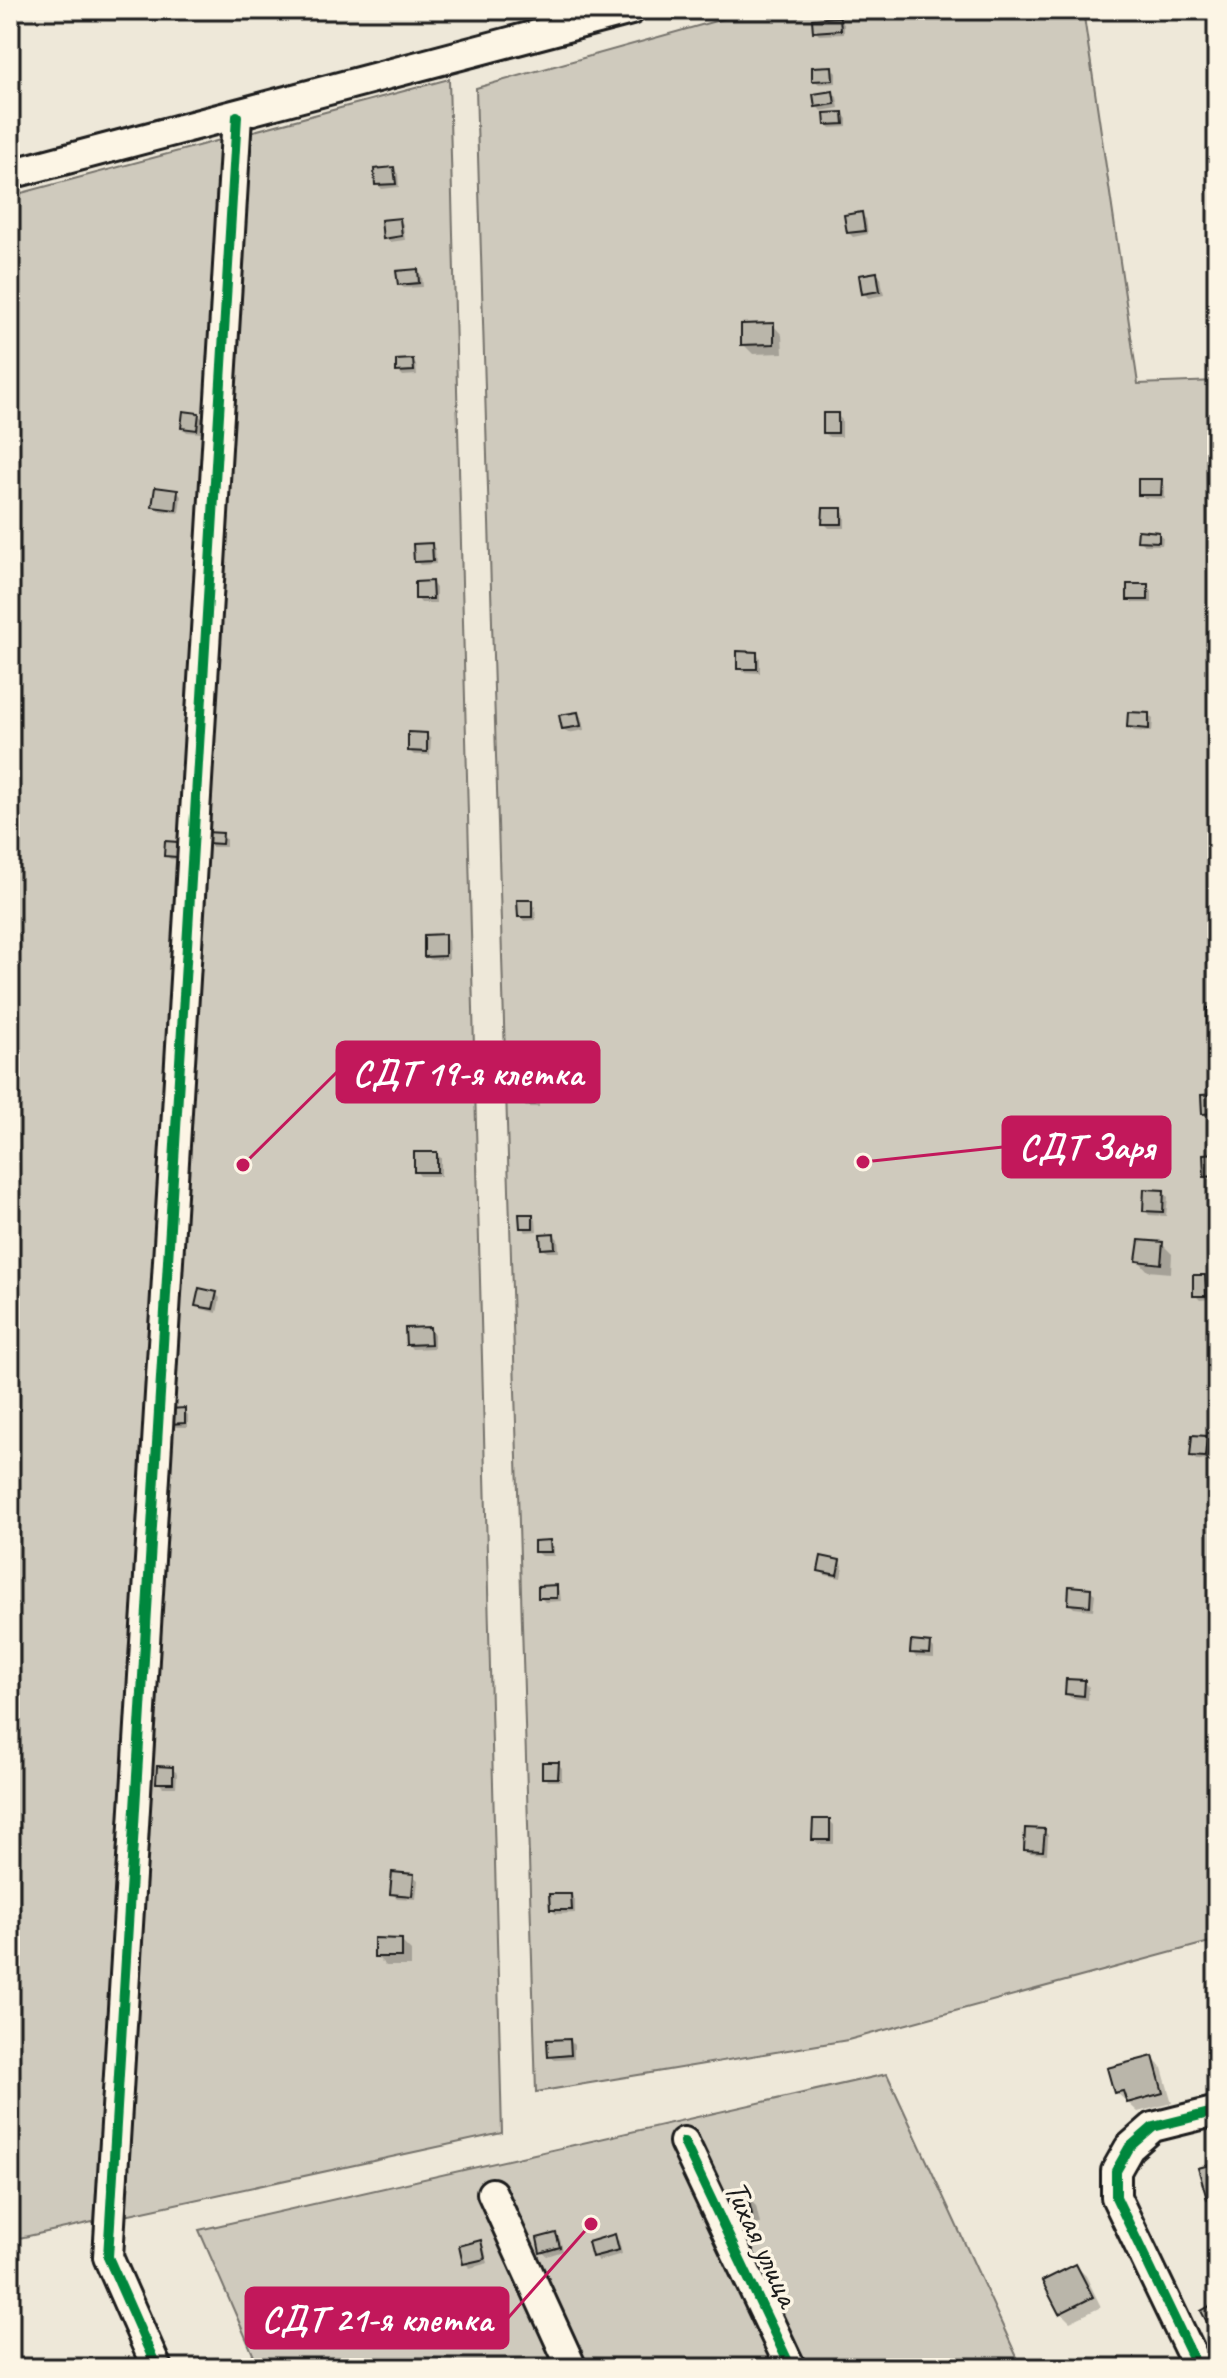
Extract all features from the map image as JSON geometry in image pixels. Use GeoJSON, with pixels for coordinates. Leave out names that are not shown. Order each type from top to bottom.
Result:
{"type":"FeatureCollection","features":[{"type":"Feature","properties":{"kind":"street"},"geometry":{"type":"LineString","coordinates":[[10,174],[631,10]]}},
{"type":"Feature","properties":{"kind":"street"},"geometry":{"type":"LineString","coordinates":[[157,2368],[108,2257],[237,116]]}},
{"type":"Feature","properties":{"kind":"street"},"geometry":{"type":"LineString","coordinates":[[1198,2368],[1116,2197],[1116,2171],[1129,2148],[1153,2127],[1217,2111]]}},
{"type":"Feature","properties":{"kind":"street","name":"Тихая улица"},"geometry":{"type":"LineString","coordinates":[[684,2142],[791,2368]]}},
{"type":"Feature","properties":{"kind":"street"},"geometry":{"type":"LineString","coordinates":[[492,2193],[572,2368]]}},
{"type":"Feature","properties":{"kind":"shaded area"},"geometry":{"type":"Polygon","coordinates":[[[755,10],[1083,10],[1138,384],[1217,381],[1217,1940],[848,2040],[536,2092],[476,88],[755,10]]]}},
{"type":"Feature","properties":{"kind":"shaded area"},"geometry":{"type":"Polygon","coordinates":[[[449,79],[502,2133],[10,2240],[10,196],[449,79]]]}},
{"type":"Feature","properties":{"kind":"shaded area"},"geometry":{"type":"Polygon","coordinates":[[[887,2074],[1022,2368],[259,2368],[199,2230],[887,2074]]]}},
{"type":"Feature","properties":{"kind":"building"},"geometry":{"type":"Polygon","coordinates":[[[840,17],[841,30],[813,32],[812,19],[840,17]]]}},
{"type":"Feature","properties":{"kind":"building"},"geometry":{"type":"Polygon","coordinates":[[[832,66],[833,80],[812,81],[812,67],[832,66]]]}},
{"type":"Feature","properties":{"kind":"building"},"geometry":{"type":"Polygon","coordinates":[[[833,91],[835,104],[815,107],[813,94],[833,91]]]}},
{"type":"Feature","properties":{"kind":"building"},"geometry":{"type":"Polygon","coordinates":[[[843,112],[844,124],[825,125],[824,113],[843,112]]]}},
{"type":"Feature","properties":{"kind":"building"},"geometry":{"type":"Polygon","coordinates":[[[394,167],[396,184],[375,185],[374,169],[394,167]]]}},
{"type":"Feature","properties":{"kind":"building"},"geometry":{"type":"Polygon","coordinates":[[[862,212],[865,231],[847,233],[844,215],[862,212]]]}},
{"type":"Feature","properties":{"kind":"building"},"geometry":{"type":"Polygon","coordinates":[[[400,218],[402,236],[383,239],[381,220],[400,218]]]}},
{"type":"Feature","properties":{"kind":"building"},"geometry":{"type":"Polygon","coordinates":[[[418,269],[419,283],[398,285],[396,271],[418,269]]]}},
{"type":"Feature","properties":{"kind":"building"},"geometry":{"type":"Polygon","coordinates":[[[877,272],[880,291],[862,294],[859,275],[877,272]]]}},
{"type":"Feature","properties":{"kind":"building"},"geometry":{"type":"Polygon","coordinates":[[[774,323],[774,344],[741,345],[741,324],[774,323]]]}},
{"type":"Feature","properties":{"kind":"building"},"geometry":{"type":"Polygon","coordinates":[[[413,359],[414,371],[396,372],[396,360],[413,359]]]}},
{"type":"Feature","properties":{"kind":"building"},"geometry":{"type":"Polygon","coordinates":[[[183,411],[199,413],[197,430],[181,428],[183,411]]]}},
{"type":"Feature","properties":{"kind":"building"},"geometry":{"type":"Polygon","coordinates":[[[823,413],[838,413],[838,433],[823,433],[823,413]]]}},
{"type":"Feature","properties":{"kind":"building"},"geometry":{"type":"Polygon","coordinates":[[[1138,479],[1162,479],[1161,495],[1138,495],[1138,479]]]}},
{"type":"Feature","properties":{"kind":"building"},"geometry":{"type":"Polygon","coordinates":[[[155,487],[178,490],[176,510],[152,507],[155,487]]]}},
{"type":"Feature","properties":{"kind":"building"},"geometry":{"type":"Polygon","coordinates":[[[823,508],[842,508],[842,524],[822,524],[823,508]]]}},
{"type":"Feature","properties":{"kind":"building"},"geometry":{"type":"Polygon","coordinates":[[[1138,530],[1159,532],[1159,542],[1137,541],[1138,530]]]}},
{"type":"Feature","properties":{"kind":"building"},"geometry":{"type":"Polygon","coordinates":[[[432,543],[433,561],[414,562],[413,544],[432,543]]]}},
{"type":"Feature","properties":{"kind":"building"},"geometry":{"type":"Polygon","coordinates":[[[10,579],[15,579],[13,602],[10,602],[10,579]]]}},
{"type":"Feature","properties":{"kind":"building"},"geometry":{"type":"Polygon","coordinates":[[[432,581],[433,599],[415,599],[415,582],[432,581]]]}},
{"type":"Feature","properties":{"kind":"building"},"geometry":{"type":"Polygon","coordinates":[[[1127,584],[1148,584],[1148,600],[1127,600],[1127,584]]]}},
{"type":"Feature","properties":{"kind":"building"},"geometry":{"type":"Polygon","coordinates":[[[737,651],[757,652],[757,669],[737,669],[737,651]]]}},
{"type":"Feature","properties":{"kind":"building"},"geometry":{"type":"Polygon","coordinates":[[[578,712],[581,726],[562,729],[559,715],[578,712]]]}},
{"type":"Feature","properties":{"kind":"building"},"geometry":{"type":"Polygon","coordinates":[[[1128,712],[1149,713],[1149,729],[1127,727],[1128,712]]]}},
{"type":"Feature","properties":{"kind":"building"},"geometry":{"type":"Polygon","coordinates":[[[408,732],[427,733],[427,752],[408,751],[408,732]]]}},
{"type":"Feature","properties":{"kind":"building"},"geometry":{"type":"Polygon","coordinates":[[[206,832],[223,833],[222,844],[206,843],[206,832]]]}},
{"type":"Feature","properties":{"kind":"building"},"geometry":{"type":"Polygon","coordinates":[[[165,841],[178,842],[177,857],[164,856],[165,841]]]}},
{"type":"Feature","properties":{"kind":"building"},"geometry":{"type":"Polygon","coordinates":[[[517,900],[532,900],[532,917],[518,917],[517,900]]]}},
{"type":"Feature","properties":{"kind":"building"},"geometry":{"type":"Polygon","coordinates":[[[445,934],[445,956],[424,957],[424,935],[445,934]]]}},
{"type":"Feature","properties":{"kind":"building"},"geometry":{"type":"Polygon","coordinates":[[[1207,1008],[1217,1008],[1217,1023],[1207,1024],[1207,1008]]]}},
{"type":"Feature","properties":{"kind":"building"},"geometry":{"type":"Polygon","coordinates":[[[519,1088],[535,1088],[535,1104],[519,1104],[519,1088]]]}},
{"type":"Feature","properties":{"kind":"building"},"geometry":{"type":"Polygon","coordinates":[[[1217,1094],[1217,1113],[1202,1114],[1201,1095],[1217,1094]]]}},
{"type":"Feature","properties":{"kind":"building"},"geometry":{"type":"Polygon","coordinates":[[[414,1152],[437,1152],[437,1172],[414,1172],[414,1152]]]}},
{"type":"Feature","properties":{"kind":"building"},"geometry":{"type":"Polygon","coordinates":[[[1217,1153],[1217,1176],[1204,1177],[1203,1154],[1217,1153]]]}},
{"type":"Feature","properties":{"kind":"building"},"geometry":{"type":"Polygon","coordinates":[[[1144,1189],[1164,1190],[1163,1212],[1143,1211],[1144,1189]]]}},
{"type":"Feature","properties":{"kind":"building"},"geometry":{"type":"Polygon","coordinates":[[[519,1214],[533,1214],[533,1228],[520,1228],[519,1214]]]}},
{"type":"Feature","properties":{"kind":"building"},"geometry":{"type":"Polygon","coordinates":[[[554,1233],[555,1248],[541,1249],[540,1234],[554,1233]]]}},
{"type":"Feature","properties":{"kind":"building"},"geometry":{"type":"Polygon","coordinates":[[[1139,1240],[1163,1242],[1161,1264],[1136,1261],[1139,1240]]]}},
{"type":"Feature","properties":{"kind":"building"},"geometry":{"type":"Polygon","coordinates":[[[1193,1275],[1205,1275],[1206,1296],[1193,1296],[1193,1275]]]}},
{"type":"Feature","properties":{"kind":"building"},"geometry":{"type":"Polygon","coordinates":[[[199,1288],[217,1292],[213,1309],[195,1306],[199,1288]]]}},
{"type":"Feature","properties":{"kind":"building"},"geometry":{"type":"Polygon","coordinates":[[[430,1327],[431,1344],[406,1345],[405,1328],[430,1327]]]}},
{"type":"Feature","properties":{"kind":"building"},"geometry":{"type":"Polygon","coordinates":[[[185,1408],[185,1423],[169,1424],[169,1409],[185,1408]]]}},
{"type":"Feature","properties":{"kind":"building"},"geometry":{"type":"Polygon","coordinates":[[[1192,1435],[1207,1436],[1205,1457],[1190,1456],[1192,1435]]]}},
{"type":"Feature","properties":{"kind":"building"},"geometry":{"type":"Polygon","coordinates":[[[550,1540],[551,1552],[534,1552],[534,1541],[550,1540]]]}},
{"type":"Feature","properties":{"kind":"building"},"geometry":{"type":"Polygon","coordinates":[[[821,1556],[840,1560],[837,1575],[818,1571],[821,1556]]]}},
{"type":"Feature","properties":{"kind":"building"},"geometry":{"type":"Polygon","coordinates":[[[557,1585],[557,1598],[538,1598],[538,1586],[557,1585]]]}},
{"type":"Feature","properties":{"kind":"building"},"geometry":{"type":"Polygon","coordinates":[[[1069,1586],[1091,1588],[1090,1606],[1068,1604],[1069,1586]]]}},
{"type":"Feature","properties":{"kind":"building"},"geometry":{"type":"Polygon","coordinates":[[[911,1641],[931,1643],[930,1654],[910,1653],[911,1641]]]}},
{"type":"Feature","properties":{"kind":"building"},"geometry":{"type":"Polygon","coordinates":[[[1066,1679],[1085,1680],[1084,1696],[1065,1694],[1066,1679]]]}},
{"type":"Feature","properties":{"kind":"building"},"geometry":{"type":"Polygon","coordinates":[[[542,1762],[559,1762],[558,1778],[542,1778],[542,1762]]]}},
{"type":"Feature","properties":{"kind":"building"},"geometry":{"type":"Polygon","coordinates":[[[157,1766],[173,1767],[173,1783],[156,1783],[157,1766]]]}},
{"type":"Feature","properties":{"kind":"building"},"geometry":{"type":"Polygon","coordinates":[[[813,1819],[830,1819],[830,1840],[812,1840],[813,1819]]]}},
{"type":"Feature","properties":{"kind":"building"},"geometry":{"type":"Polygon","coordinates":[[[1025,1828],[1045,1829],[1043,1851],[1024,1850],[1025,1828]]]}},
{"type":"Feature","properties":{"kind":"building"},"geometry":{"type":"Polygon","coordinates":[[[392,1872],[414,1874],[412,1896],[390,1894],[392,1872]]]}},
{"type":"Feature","properties":{"kind":"building"},"geometry":{"type":"Polygon","coordinates":[[[549,1894],[571,1894],[572,1910],[550,1910],[549,1894]]]}},
{"type":"Feature","properties":{"kind":"building"},"geometry":{"type":"Polygon","coordinates":[[[374,1938],[402,1939],[402,1957],[374,1957],[374,1938]]]}},
{"type":"Feature","properties":{"kind":"building"},"geometry":{"type":"Polygon","coordinates":[[[570,2039],[571,2055],[548,2057],[547,2040],[570,2039]]]}},
{"type":"Feature","properties":{"kind":"building"},"geometry":{"type":"Polygon","coordinates":[[[1153,2056],[1163,2093],[1127,2103],[1123,2091],[1114,2093],[1107,2068],[1153,2056]]]}},
{"type":"Feature","properties":{"kind":"building"},"geometry":{"type":"Polygon","coordinates":[[[1217,2163],[1217,2196],[1207,2199],[1198,2168],[1217,2163]]]}},
{"type":"Feature","properties":{"kind":"building"},"geometry":{"type":"Polygon","coordinates":[[[747,2194],[752,2214],[727,2220],[721,2200],[747,2194]]]}},
{"type":"Feature","properties":{"kind":"building"},"geometry":{"type":"Polygon","coordinates":[[[556,2233],[560,2247],[540,2253],[537,2238],[556,2233]]]}},
{"type":"Feature","properties":{"kind":"building"},"geometry":{"type":"Polygon","coordinates":[[[615,2234],[619,2250],[592,2257],[588,2242],[615,2234]]]}},
{"type":"Feature","properties":{"kind":"building"},"geometry":{"type":"Polygon","coordinates":[[[481,2240],[485,2259],[463,2264],[459,2246],[481,2240]]]}},
{"type":"Feature","properties":{"kind":"building"},"geometry":{"type":"Polygon","coordinates":[[[1076,2264],[1093,2297],[1059,2314],[1042,2281],[1076,2264]]]}},
{"type":"Feature","properties":{"kind":"building"},"geometry":{"type":"Polygon","coordinates":[[[1217,2302],[1217,2341],[1201,2311],[1217,2302]]]}},
{"type":"Feature","properties":{"kind":"cycle path"},"geometry":{"type":"LineString","coordinates":[[157,2368],[108,2257],[237,116]]}},
{"type":"Feature","properties":{"kind":"cycle path"},"geometry":{"type":"LineString","coordinates":[[1198,2368],[1116,2197],[1116,2171],[1129,2148],[1153,2127],[1217,2111]]}},
{"type":"Feature","properties":{"kind":"cycle path"},"geometry":{"type":"LineString","coordinates":[[684,2142],[791,2368]]}},
{"type":"Feature","properties":{"kind":"place","name":"СДТ Заря"},"geometry":{"type":"Point","coordinates":[863,1162]}},
{"type":"Feature","properties":{"kind":"place","name":"СДТ 19-я клетка"},"geometry":{"type":"Point","coordinates":[243,1165]}},
{"type":"Feature","properties":{"kind":"place","name":"СДТ 21-я клетка"},"geometry":{"type":"Point","coordinates":[591,2224]}}]}
